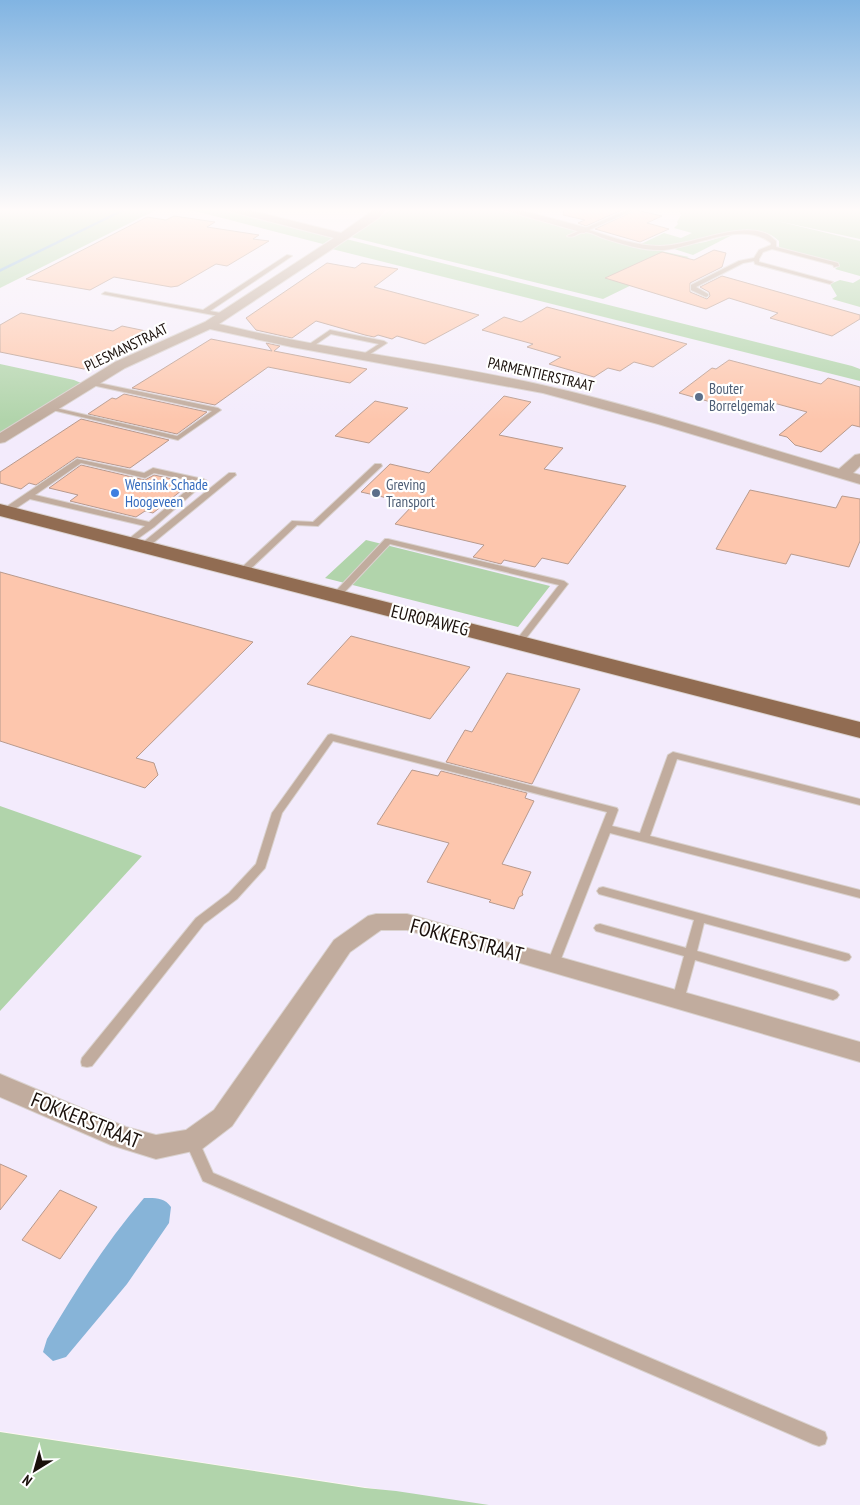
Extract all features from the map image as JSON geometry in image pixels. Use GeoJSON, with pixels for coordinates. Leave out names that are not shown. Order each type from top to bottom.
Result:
{"type":"FeatureCollection","features":[{"type":"Feature","properties":{"kind":"main road","name":"EUROPAWEG"},"geometry":{"type":"LineString","coordinates":[[3,511],[141,538],[242,572],[860,730]]}},
{"type":"Feature","properties":{"kind":"street","name":"PLESMANSTRAAT"},"geometry":{"type":"LineString","coordinates":[[0,439],[120,365],[208,325],[277,279]]}},
{"type":"Feature","properties":{"kind":"street","name":"PARMENTIERSTRAAT"},"geometry":{"type":"LineString","coordinates":[[208,325],[543,389],[640,415],[860,480]]}},
{"type":"Feature","properties":{"kind":"street"},"geometry":{"type":"LineString","coordinates":[[842,475],[860,458]]}},
{"type":"Feature","properties":{"kind":"street","name":"FOKKERSTRAAT"},"geometry":{"type":"LineString","coordinates":[[0,1085],[130,1139],[156,1147],[192,1141],[224,1118],[342,946],[376,922],[407,922],[860,1052]]}},
{"type":"Feature","properties":{"kind":"lane"},"geometry":{"type":"LineString","coordinates":[[205,311],[254,279]]}},
{"type":"Feature","properties":{"kind":"lane"},"geometry":{"type":"LineString","coordinates":[[706,295],[693,289],[693,286],[707,279]]}},
{"type":"Feature","properties":{"kind":"lane"},"geometry":{"type":"LineString","coordinates":[[818,279],[830,282]]}},
{"type":"Feature","properties":{"kind":"lane"},"geometry":{"type":"LineString","coordinates":[[251,281],[270,284]]}},
{"type":"Feature","properties":{"kind":"lane"},"geometry":{"type":"LineString","coordinates":[[104,294],[224,315]]}},
{"type":"Feature","properties":{"kind":"lane"},"geometry":{"type":"LineString","coordinates":[[310,346],[330,332],[384,343],[364,356]]}},
{"type":"Feature","properties":{"kind":"lane"},"geometry":{"type":"LineString","coordinates":[[48,408],[178,438],[218,410],[89,383]]}},
{"type":"Feature","properties":{"kind":"lane"},"geometry":{"type":"LineString","coordinates":[[3,511],[29,496],[80,461],[145,476],[153,470],[203,481],[141,538]]}},
{"type":"Feature","properties":{"kind":"lane"},"geometry":{"type":"LineString","coordinates":[[242,572],[295,523],[315,524],[378,466]]}},
{"type":"Feature","properties":{"kind":"lane"},"geometry":{"type":"LineString","coordinates":[[141,538],[232,475]]}},
{"type":"Feature","properties":{"kind":"lane"},"geometry":{"type":"LineString","coordinates":[[29,496],[141,538]]}},
{"type":"Feature","properties":{"kind":"lane"},"geometry":{"type":"LineString","coordinates":[[336,596],[388,541],[564,584],[518,643]]}},
{"type":"Feature","properties":{"kind":"lane"},"geometry":{"type":"LineString","coordinates":[[87,1062],[200,921],[233,896],[261,865],[277,813],[331,737],[613,810],[553,964]]}},
{"type":"Feature","properties":{"kind":"lane"},"geometry":{"type":"LineString","coordinates":[[644,838],[673,755],[860,802]]}},
{"type":"Feature","properties":{"kind":"lane"},"geometry":{"type":"LineString","coordinates":[[606,828],[860,894]]}},
{"type":"Feature","properties":{"kind":"lane"},"geometry":{"type":"LineString","coordinates":[[603,891],[845,957]]}},
{"type":"Feature","properties":{"kind":"lane"},"geometry":{"type":"LineString","coordinates":[[678,1000],[700,918]]}},
{"type":"Feature","properties":{"kind":"lane"},"geometry":{"type":"LineString","coordinates":[[600,928],[833,996]]}},
{"type":"Feature","properties":{"kind":"lane"},"geometry":{"type":"LineString","coordinates":[[192,1141],[208,1177],[820,1438]]}},
{"type":"Feature","properties":{"kind":"shaded area"},"geometry":{"type":"Polygon","coordinates":[[[16,279],[860,279],[860,1505],[481,1505],[0,1431],[0,287],[16,279]]]}},
{"type":"Feature","properties":{"kind":"green space"},"geometry":{"type":"Polygon","coordinates":[[[0,279],[18,279],[0,288],[0,279]]]}},
{"type":"Feature","properties":{"kind":"green space"},"geometry":{"type":"Polygon","coordinates":[[[453,279],[506,279],[852,366],[860,369],[860,381],[453,279]]]}},
{"type":"Feature","properties":{"kind":"green space"},"geometry":{"type":"Polygon","coordinates":[[[523,279],[643,279],[603,299],[523,279]]]}},
{"type":"Feature","properties":{"kind":"green space"},"geometry":{"type":"Polygon","coordinates":[[[860,279],[860,307],[832,299],[837,296],[830,284],[840,280],[853,283],[860,279]]]}},
{"type":"Feature","properties":{"kind":"green space"},"geometry":{"type":"Polygon","coordinates":[[[0,364],[74,380],[81,383],[0,433],[0,364]]]}},
{"type":"Feature","properties":{"kind":"green space"},"geometry":{"type":"Polygon","coordinates":[[[366,540],[550,586],[518,627],[325,578],[366,540]]]}},
{"type":"Feature","properties":{"kind":"green space"},"geometry":{"type":"Polygon","coordinates":[[[0,806],[142,856],[0,1011],[0,806]]]}},
{"type":"Feature","properties":{"kind":"green space"},"geometry":{"type":"Polygon","coordinates":[[[0,1432],[365,1488],[489,1505],[0,1505],[0,1432]]]}},
{"type":"Feature","properties":{"kind":"water"},"geometry":{"type":"Polygon","coordinates":[[[144,1198],[165,1201],[171,1207],[169,1223],[127,1284],[66,1357],[53,1361],[43,1352],[47,1339],[92,1267],[144,1198]]]}},
{"type":"Feature","properties":{"kind":"building"},"geometry":{"type":"Polygon","coordinates":[[[27,279],[110,279],[90,290],[27,279]]]}},
{"type":"Feature","properties":{"kind":"building"},"geometry":{"type":"Polygon","coordinates":[[[127,279],[190,279],[178,286],[171,287],[127,279]]]}},
{"type":"Feature","properties":{"kind":"building"},"geometry":{"type":"Polygon","coordinates":[[[303,279],[384,279],[374,287],[479,315],[425,344],[397,336],[392,339],[378,335],[374,337],[316,321],[292,338],[256,330],[246,318],[303,279]]]}},
{"type":"Feature","properties":{"kind":"building"},"geometry":{"type":"Polygon","coordinates":[[[609,279],[698,279],[690,283],[690,292],[707,299],[710,296],[709,292],[700,287],[716,279],[733,279],[860,315],[860,319],[832,336],[770,318],[778,313],[729,298],[706,309],[609,279]]]}},
{"type":"Feature","properties":{"kind":"building"},"geometry":{"type":"Polygon","coordinates":[[[547,307],[687,344],[653,367],[634,362],[620,371],[608,368],[594,377],[549,364],[561,357],[527,347],[533,344],[482,330],[504,317],[521,322],[547,307]]]}},
{"type":"Feature","properties":{"kind":"building"},"geometry":{"type":"Polygon","coordinates":[[[21,313],[113,331],[122,326],[146,331],[84,369],[0,352],[0,325],[21,313]]]}},
{"type":"Feature","properties":{"kind":"building"},"geometry":{"type":"Polygon","coordinates":[[[211,339],[272,351],[266,343],[280,346],[274,351],[367,369],[350,383],[268,367],[215,405],[132,388],[211,339]]]}},
{"type":"Feature","properties":{"kind":"building"},"geometry":{"type":"Polygon","coordinates":[[[729,360],[821,384],[828,378],[860,387],[860,427],[852,425],[821,452],[795,445],[787,437],[779,435],[807,412],[770,402],[757,412],[748,410],[746,412],[679,393],[712,368],[716,369],[729,360]]]}},
{"type":"Feature","properties":{"kind":"building"},"geometry":{"type":"Polygon","coordinates":[[[124,394],[207,412],[177,434],[88,414],[112,398],[116,399],[124,394]]]}},
{"type":"Feature","properties":{"kind":"building"},"geometry":{"type":"Polygon","coordinates":[[[504,396],[531,402],[499,435],[563,448],[544,469],[626,486],[568,564],[542,558],[535,567],[504,560],[501,564],[473,557],[484,545],[395,524],[414,504],[361,492],[390,464],[429,473],[504,396]]]}},
{"type":"Feature","properties":{"kind":"building"},"geometry":{"type":"Polygon","coordinates":[[[375,401],[408,408],[369,443],[335,436],[375,401]]]}},
{"type":"Feature","properties":{"kind":"building"},"geometry":{"type":"Polygon","coordinates":[[[81,419],[169,440],[130,468],[77,457],[36,485],[29,483],[21,489],[0,483],[0,472],[81,419]]]}},
{"type":"Feature","properties":{"kind":"building"},"geometry":{"type":"Polygon","coordinates":[[[81,465],[145,480],[154,475],[191,483],[153,513],[145,511],[136,517],[70,501],[78,495],[49,488],[81,465]]]}},
{"type":"Feature","properties":{"kind":"building"},"geometry":{"type":"Polygon","coordinates":[[[750,490],[836,508],[842,496],[860,499],[860,541],[849,567],[791,554],[786,564],[716,549],[750,490]]]}},
{"type":"Feature","properties":{"kind":"building"},"geometry":{"type":"Polygon","coordinates":[[[0,572],[253,642],[136,758],[154,763],[158,775],[145,788],[0,741],[0,572]]]}},
{"type":"Feature","properties":{"kind":"building"},"geometry":{"type":"Polygon","coordinates":[[[351,636],[470,667],[430,719],[307,684],[351,636]]]}},
{"type":"Feature","properties":{"kind":"building"},"geometry":{"type":"Polygon","coordinates":[[[507,673],[580,689],[532,784],[446,762],[465,730],[472,732],[507,673]]]}},
{"type":"Feature","properties":{"kind":"building"},"geometry":{"type":"Polygon","coordinates":[[[412,770],[438,776],[441,771],[527,793],[525,798],[534,801],[502,864],[531,872],[522,892],[523,895],[519,897],[514,909],[489,902],[491,900],[427,882],[449,843],[377,824],[412,770]]]}},
{"type":"Feature","properties":{"kind":"building"},"geometry":{"type":"Polygon","coordinates":[[[0,1164],[27,1176],[0,1210],[0,1164]]]}},
{"type":"Feature","properties":{"kind":"building"},"geometry":{"type":"Polygon","coordinates":[[[60,1190],[97,1207],[60,1259],[22,1240],[60,1190]]]}},
{"type":"Feature","properties":{"kind":"place","name":"Bouter Borrelgemak"},"geometry":{"type":"Point","coordinates":[699,397]}},
{"type":"Feature","properties":{"kind":"place","name":"Wensink Schade Hoogeveen"},"geometry":{"type":"Point","coordinates":[115,493]}},
{"type":"Feature","properties":{"kind":"place","name":"Greving Transport"},"geometry":{"type":"Point","coordinates":[376,493]}}]}
